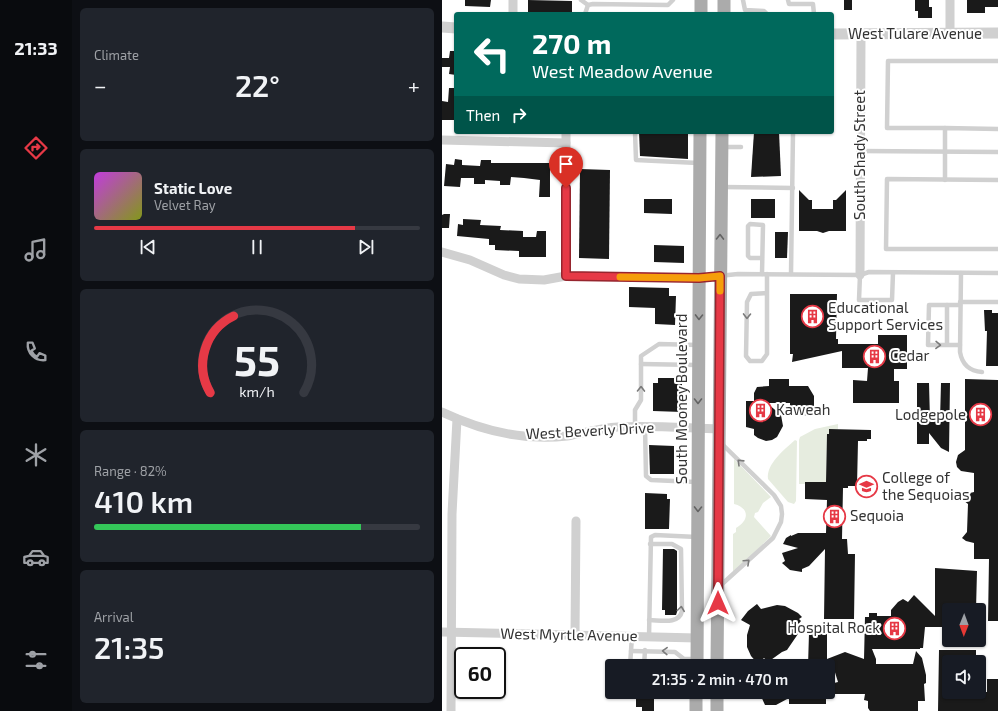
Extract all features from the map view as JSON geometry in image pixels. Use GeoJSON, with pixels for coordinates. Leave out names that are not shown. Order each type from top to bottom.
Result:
{"type":"FeatureCollection","features":[{"type":"Feature","properties":{"kind":"main road"},"geometry":{"type":"LineString","coordinates":[[701,0],[701,12]]}},
{"type":"Feature","properties":{"kind":"main road"},"geometry":{"type":"LineString","coordinates":[[724,0],[724,12]]}},
{"type":"Feature","properties":{"kind":"main road","name":"South Mooney Boulevard"},"geometry":{"type":"LineString","coordinates":[[696,659],[700,134]]}},
{"type":"Feature","properties":{"kind":"main road"},"geometry":{"type":"LineString","coordinates":[[717,659],[722,134]]}},
{"type":"Feature","properties":{"kind":"main road"},"geometry":{"type":"LineString","coordinates":[[696,699],[696,711]]}},
{"type":"Feature","properties":{"kind":"main road"},"geometry":{"type":"LineString","coordinates":[[717,699],[717,711]]}},
{"type":"Feature","properties":{"kind":"street"},"geometry":{"type":"LineString","coordinates":[[513,0],[513,12]]}},
{"type":"Feature","properties":{"kind":"street"},"geometry":{"type":"LineString","coordinates":[[950,0],[950,33]]}},
{"type":"Feature","properties":{"kind":"street"},"geometry":{"type":"LineString","coordinates":[[442,27],[454,28]]}},
{"type":"Feature","properties":{"kind":"street","name":"West Tulare Avenue"},"geometry":{"type":"LineString","coordinates":[[834,34],[998,33]]}},
{"type":"Feature","properties":{"kind":"street","name":"South Shady Street"},"geometry":{"type":"LineString","coordinates":[[860,275],[861,34]]}},
{"type":"Feature","properties":{"kind":"street"},"geometry":{"type":"LineString","coordinates":[[442,252],[470,260],[519,279],[544,280],[566,276],[566,134]]}},
{"type":"Feature","properties":{"kind":"street"},"geometry":{"type":"LineString","coordinates":[[442,140],[566,143]]}},
{"type":"Feature","properties":{"kind":"street","name":"West Beverly Drive"},"geometry":{"type":"LineString","coordinates":[[442,412],[489,430],[517,435],[547,437],[567,436],[601,428],[645,426],[698,428],[719,434]]}},
{"type":"Feature","properties":{"kind":"street"},"geometry":{"type":"LineString","coordinates":[[451,711],[452,514],[457,419]]}},
{"type":"Feature","properties":{"kind":"street"},"geometry":{"type":"LineString","coordinates":[[442,513],[452,514]]}},
{"type":"Feature","properties":{"kind":"street"},"geometry":{"type":"LineString","coordinates":[[575,635],[576,520]]}},
{"type":"Feature","properties":{"kind":"street","name":"West Myrtle Avenue"},"geometry":{"type":"LineString","coordinates":[[442,632],[697,638]]}},
{"type":"Feature","properties":{"kind":"lane"},"geometry":{"type":"LineString","coordinates":[[581,0],[588,5],[668,5],[674,0]]}},
{"type":"Feature","properties":{"kind":"lane"},"geometry":{"type":"LineString","coordinates":[[743,0],[745,10],[765,12]]}},
{"type":"Feature","properties":{"kind":"lane"},"geometry":{"type":"LineString","coordinates":[[788,0],[788,4],[813,4],[814,12]]}},
{"type":"Feature","properties":{"kind":"lane"},"geometry":{"type":"LineString","coordinates":[[586,12],[588,5]]}},
{"type":"Feature","properties":{"kind":"lane"},"geometry":{"type":"LineString","coordinates":[[998,61],[888,61],[887,128],[998,129]]}},
{"type":"Feature","properties":{"kind":"lane"},"geometry":{"type":"LineString","coordinates":[[945,128],[945,180]]}},
{"type":"Feature","properties":{"kind":"lane"},"geometry":{"type":"LineString","coordinates":[[635,134],[636,160],[700,163]]}},
{"type":"Feature","properties":{"kind":"lane"},"geometry":{"type":"LineString","coordinates":[[792,274],[793,134]]}},
{"type":"Feature","properties":{"kind":"lane"},"geometry":{"type":"LineString","coordinates":[[721,147],[741,147]]}},
{"type":"Feature","properties":{"kind":"lane"},"geometry":{"type":"LineString","coordinates":[[860,151],[998,152]]}},
{"type":"Feature","properties":{"kind":"lane"},"geometry":{"type":"LineString","coordinates":[[998,180],[887,179],[886,249],[998,249]]}},
{"type":"Feature","properties":{"kind":"lane"},"geometry":{"type":"LineString","coordinates":[[721,187],[792,188]]}},
{"type":"Feature","properties":{"kind":"lane"},"geometry":{"type":"LineString","coordinates":[[762,258],[750,258],[748,256],[748,226],[750,224],[763,225],[762,258],[767,293],[767,354],[762,361],[750,361],[746,356],[747,302],[751,294],[767,293]]}},
{"type":"Feature","properties":{"kind":"lane"},"geometry":{"type":"LineString","coordinates":[[566,276],[699,278],[764,274],[860,275],[869,272],[998,273]]}},
{"type":"Feature","properties":{"kind":"lane"},"geometry":{"type":"LineString","coordinates":[[860,275],[859,300],[892,300],[893,272]]}},
{"type":"Feature","properties":{"kind":"lane"},"geometry":{"type":"LineString","coordinates":[[961,273],[961,360],[972,370],[982,372]]}},
{"type":"Feature","properties":{"kind":"lane"},"geometry":{"type":"LineString","coordinates":[[960,345],[930,345],[928,343],[928,305],[998,302]]}},
{"type":"Feature","properties":{"kind":"lane"},"geometry":{"type":"LineString","coordinates":[[947,305],[947,345]]}},
{"type":"Feature","properties":{"kind":"lane"},"geometry":{"type":"LineString","coordinates":[[635,427],[635,410],[641,400],[642,356],[659,344],[698,344]]}},
{"type":"Feature","properties":{"kind":"lane"},"geometry":{"type":"LineString","coordinates":[[641,364],[699,366]]}},
{"type":"Feature","properties":{"kind":"lane"},"geometry":{"type":"LineString","coordinates":[[645,426],[646,476],[648,479],[698,482]]}},
{"type":"Feature","properties":{"kind":"lane"},"geometry":{"type":"LineString","coordinates":[[718,588],[773,538],[781,522],[782,514],[781,506],[774,495],[719,434]]}},
{"type":"Feature","properties":{"kind":"lane"},"geometry":{"type":"LineString","coordinates":[[649,637],[652,536],[697,537]]}},
{"type":"Feature","properties":{"kind":"lane"},"geometry":{"type":"LineString","coordinates":[[650,620],[675,620],[680,616],[682,611],[681,549],[675,544],[651,542]]}},
{"type":"Feature","properties":{"kind":"lane"},"geometry":{"type":"LineString","coordinates":[[630,659],[632,636]]}},
{"type":"Feature","properties":{"kind":"lane"},"geometry":{"type":"LineString","coordinates":[[631,652],[645,650],[675,652],[684,659]]}},
{"type":"Feature","properties":{"kind":"lane"},"geometry":{"type":"LineString","coordinates":[[644,659],[645,650]]}},
{"type":"Feature","properties":{"kind":"shaded area"},"geometry":{"type":"Polygon","coordinates":[[[838,424],[838,429],[829,429],[829,434],[827,434],[826,482],[805,482],[805,484],[799,484],[800,437],[815,429],[838,424]]]}},
{"type":"Feature","properties":{"kind":"shaded area"},"geometry":{"type":"Polygon","coordinates":[[[795,440],[797,441],[796,501],[794,504],[788,502],[768,479],[768,473],[777,457],[795,440]]]}},
{"type":"Feature","properties":{"kind":"shaded area"},"geometry":{"type":"Polygon","coordinates":[[[734,459],[771,497],[763,503],[758,512],[755,513],[754,517],[771,536],[733,574],[733,534],[736,532],[736,528],[743,522],[746,515],[743,508],[734,504],[734,459]]]}},
{"type":"Feature","properties":{"kind":"building"},"geometry":{"type":"Polygon","coordinates":[[[465,0],[491,0],[490,7],[465,6],[465,0]]]}},
{"type":"Feature","properties":{"kind":"building"},"geometry":{"type":"Polygon","coordinates":[[[528,0],[572,1],[572,12],[528,12],[528,0]]]}},
{"type":"Feature","properties":{"kind":"building"},"geometry":{"type":"Polygon","coordinates":[[[844,0],[852,0],[852,10],[844,10],[844,0]]]}},
{"type":"Feature","properties":{"kind":"building"},"geometry":{"type":"Polygon","coordinates":[[[915,0],[929,0],[929,7],[932,7],[932,18],[918,18],[918,11],[915,11],[915,0]]]}},
{"type":"Feature","properties":{"kind":"building"},"geometry":{"type":"Polygon","coordinates":[[[967,0],[998,0],[998,7],[985,7],[985,13],[967,13],[967,0]]]}},
{"type":"Feature","properties":{"kind":"building"},"geometry":{"type":"Polygon","coordinates":[[[450,51],[454,51],[454,75],[449,74],[450,67],[442,67],[442,58],[449,58],[450,51]]]}},
{"type":"Feature","properties":{"kind":"building"},"geometry":{"type":"Polygon","coordinates":[[[449,88],[454,88],[454,120],[442,120],[442,101],[448,102],[449,88]]]}},
{"type":"Feature","properties":{"kind":"building"},"geometry":{"type":"Polygon","coordinates":[[[639,134],[688,134],[688,159],[640,156],[639,134]]]}},
{"type":"Feature","properties":{"kind":"building"},"geometry":{"type":"Polygon","coordinates":[[[754,134],[779,134],[781,176],[751,177],[754,134]]]}},
{"type":"Feature","properties":{"kind":"building"},"geometry":{"type":"Polygon","coordinates":[[[455,159],[462,160],[462,165],[480,166],[481,160],[491,160],[491,163],[550,163],[550,197],[539,197],[540,180],[524,178],[511,177],[510,185],[500,185],[500,181],[485,180],[485,184],[474,184],[474,178],[461,178],[460,187],[444,186],[446,164],[454,165],[455,159]]]}},
{"type":"Feature","properties":{"kind":"building"},"geometry":{"type":"Polygon","coordinates":[[[580,169],[610,170],[609,259],[579,258],[580,169]]]}},
{"type":"Feature","properties":{"kind":"building"},"geometry":{"type":"Polygon","coordinates":[[[799,190],[809,200],[812,200],[812,209],[833,209],[833,200],[836,200],[846,190],[846,231],[829,231],[823,233],[817,231],[799,231],[799,190]]]}},
{"type":"Feature","properties":{"kind":"building"},"geometry":{"type":"Polygon","coordinates":[[[644,199],[672,199],[672,214],[644,213],[644,199]]]}},
{"type":"Feature","properties":{"kind":"building"},"geometry":{"type":"Polygon","coordinates":[[[751,199],[775,199],[775,218],[751,218],[751,199]]]}},
{"type":"Feature","properties":{"kind":"building"},"geometry":{"type":"Polygon","coordinates":[[[450,214],[449,228],[442,228],[442,215],[450,214]]]}},
{"type":"Feature","properties":{"kind":"building"},"geometry":{"type":"Polygon","coordinates":[[[463,219],[481,220],[480,225],[501,226],[500,230],[523,231],[523,237],[536,237],[537,231],[546,231],[546,257],[519,257],[519,251],[495,250],[495,245],[489,245],[489,239],[457,236],[458,224],[463,225],[463,219]]]}},
{"type":"Feature","properties":{"kind":"building"},"geometry":{"type":"Polygon","coordinates":[[[775,232],[788,232],[787,258],[775,258],[775,232]]]}},
{"type":"Feature","properties":{"kind":"building"},"geometry":{"type":"Polygon","coordinates":[[[654,245],[684,246],[684,263],[654,262],[654,245]]]}},
{"type":"Feature","properties":{"kind":"building"},"geometry":{"type":"Polygon","coordinates":[[[629,287],[669,288],[669,296],[676,296],[675,325],[655,324],[655,308],[629,307],[629,287]]]}},
{"type":"Feature","properties":{"kind":"building"},"geometry":{"type":"Polygon","coordinates":[[[790,294],[837,294],[836,339],[838,339],[838,344],[878,344],[878,335],[907,335],[907,369],[894,369],[894,381],[899,381],[899,403],[853,403],[853,380],[867,381],[868,368],[842,368],[842,351],[792,362],[793,354],[790,354],[790,294]]]}},
{"type":"Feature","properties":{"kind":"building"},"geometry":{"type":"Polygon","coordinates":[[[984,310],[992,310],[992,313],[998,313],[998,366],[986,366],[987,331],[985,331],[984,310]]]}},
{"type":"Feature","properties":{"kind":"building"},"geometry":{"type":"Polygon","coordinates":[[[658,378],[682,378],[682,412],[653,411],[653,383],[658,383],[658,378]]]}},
{"type":"Feature","properties":{"kind":"building","name":"Kaweah"},"geometry":{"type":"Polygon","coordinates":[[[769,379],[789,379],[789,386],[808,386],[814,396],[814,416],[790,414],[790,403],[767,403],[781,415],[783,426],[777,437],[766,441],[754,435],[754,429],[746,427],[746,401],[754,401],[754,393],[757,387],[769,386],[769,379]]]}},
{"type":"Feature","properties":{"kind":"building"},"geometry":{"type":"Polygon","coordinates":[[[965,379],[998,380],[998,621],[988,621],[989,559],[974,559],[974,543],[966,541],[962,538],[967,532],[968,504],[962,498],[966,494],[974,492],[974,473],[961,471],[957,467],[956,462],[958,455],[965,450],[965,379]]]}},
{"type":"Feature","properties":{"kind":"building"},"geometry":{"type":"Polygon","coordinates":[[[917,383],[929,383],[930,420],[940,420],[941,383],[950,383],[949,452],[941,448],[929,433],[929,444],[917,444],[917,383]]]}},
{"type":"Feature","properties":{"kind":"building","name":"Sequoia"},"geometry":{"type":"Polygon","coordinates":[[[829,429],[871,430],[871,439],[867,439],[867,441],[858,441],[857,486],[848,486],[848,488],[843,488],[842,539],[847,539],[848,554],[855,554],[854,619],[824,619],[825,549],[809,566],[802,569],[802,572],[790,570],[782,563],[785,561],[782,553],[798,548],[783,544],[786,538],[798,533],[826,533],[827,500],[805,499],[805,482],[826,482],[827,434],[829,434],[829,429]]]}},
{"type":"Feature","properties":{"kind":"building"},"geometry":{"type":"Polygon","coordinates":[[[649,445],[674,446],[674,474],[650,474],[649,445]]]}},
{"type":"Feature","properties":{"kind":"building"},"geometry":{"type":"Polygon","coordinates":[[[645,493],[667,494],[667,499],[670,499],[669,529],[645,529],[645,493]]]}},
{"type":"Feature","properties":{"kind":"building"},"geometry":{"type":"Polygon","coordinates":[[[663,549],[674,549],[677,551],[676,615],[665,615],[665,610],[662,610],[663,549]]]}},
{"type":"Feature","properties":{"kind":"building"},"geometry":{"type":"Polygon","coordinates":[[[935,568],[977,571],[976,603],[942,603],[942,627],[925,627],[923,648],[872,649],[876,659],[876,664],[913,664],[916,651],[922,658],[926,675],[926,683],[924,684],[925,701],[918,701],[918,711],[870,711],[868,708],[868,701],[864,700],[865,694],[835,694],[835,683],[838,682],[835,672],[835,659],[827,659],[845,652],[864,659],[865,617],[869,617],[869,613],[877,613],[877,616],[891,616],[891,610],[898,602],[903,599],[908,602],[914,595],[935,616],[935,568]]]}},
{"type":"Feature","properties":{"kind":"building"},"geometry":{"type":"Polygon","coordinates":[[[757,604],[761,609],[777,605],[785,606],[802,617],[799,619],[801,621],[796,627],[800,631],[787,650],[772,659],[754,659],[747,647],[747,635],[750,625],[741,620],[748,611],[757,604]]]}},
{"type":"Feature","properties":{"kind":"building"},"geometry":{"type":"Polygon","coordinates":[[[809,633],[827,634],[827,659],[808,659],[809,633]]]}},
{"type":"Feature","properties":{"kind":"building"},"geometry":{"type":"Polygon","coordinates":[[[939,650],[976,650],[976,655],[942,655],[942,699],[986,699],[987,679],[998,679],[998,711],[938,711],[939,650]]]}},
{"type":"Feature","properties":{"kind":"building"},"geometry":{"type":"Polygon","coordinates":[[[636,699],[654,699],[654,711],[642,711],[642,707],[636,707],[636,699]]]}},
{"type":"Feature","properties":{"kind":"building"},"geometry":{"type":"Polygon","coordinates":[[[762,699],[787,699],[776,705],[765,705],[762,699]]]}},
{"type":"Feature","properties":{"kind":"building"},"geometry":{"type":"Polygon","coordinates":[[[789,699],[826,699],[826,704],[789,704],[789,699]]]}},
{"type":"Feature","properties":{"kind":"slow traffic"},"geometry":{"type":"LineString","coordinates":[[620,277],[699,278],[720,276],[720,291]]}},
{"type":"Feature","properties":{"kind":"place","name":"Educational Support Services"},"geometry":{"type":"Point","coordinates":[813,317]}},
{"type":"Feature","properties":{"kind":"place","name":"Cedar"},"geometry":{"type":"Point","coordinates":[874,356]}},
{"type":"Feature","properties":{"kind":"place","name":"Kaweah"},"geometry":{"type":"Point","coordinates":[761,410]}},
{"type":"Feature","properties":{"kind":"place","name":"Lodgepole"},"geometry":{"type":"Point","coordinates":[981,415]}},
{"type":"Feature","properties":{"kind":"place","name":"College of the Sequoias"},"geometry":{"type":"Point","coordinates":[866,487]}},
{"type":"Feature","properties":{"kind":"place","name":"Sequoia"},"geometry":{"type":"Point","coordinates":[834,516]}},
{"type":"Feature","properties":{"kind":"place","name":"Hospital Rock"},"geometry":{"type":"Point","coordinates":[895,628]}},
{"type":"Feature","properties":{"kind":"route"},"geometry":{"type":"LineString","coordinates":[[566,188],[566,276],[699,278],[720,276],[718,603]]}}]}
